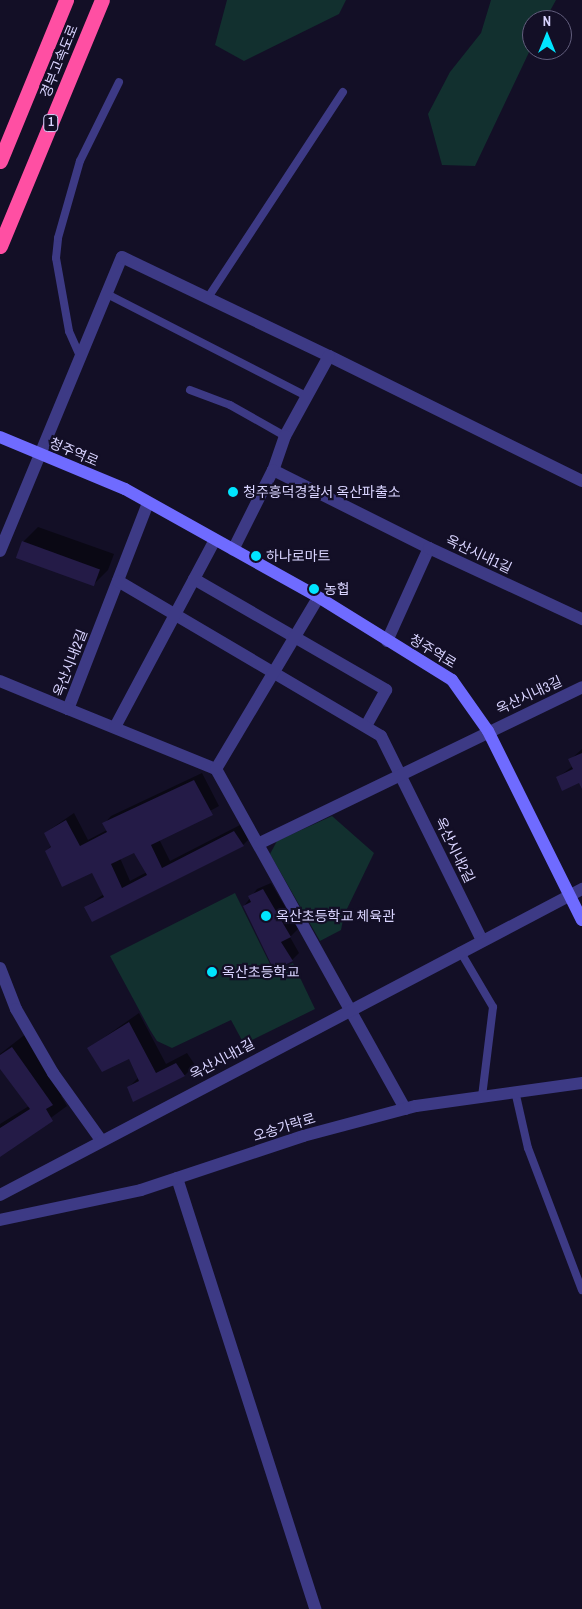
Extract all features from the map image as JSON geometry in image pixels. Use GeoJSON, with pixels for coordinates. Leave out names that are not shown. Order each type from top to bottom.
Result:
{"type":"FeatureCollection","features":[{"type":"Feature","properties":{"kind":"highway","name":"경부고속도로"},"geometry":{"type":"LineString","coordinates":[[0,161],[66,0]]}},
{"type":"Feature","properties":{"kind":"highway","name":"경부고속도로"},"geometry":{"type":"LineString","coordinates":[[0,246],[102,0]]}},
{"type":"Feature","properties":{"kind":"main road","name":"청주역로"},"geometry":{"type":"LineString","coordinates":[[0,437],[148,502],[318,598],[452,680],[488,730],[582,920]]}},
{"type":"Feature","properties":{"kind":"street"},"geometry":{"type":"LineString","coordinates":[[0,551],[105,293],[122,257],[209,296],[582,480]]}},
{"type":"Feature","properties":{"kind":"street"},"geometry":{"type":"LineString","coordinates":[[233,550],[273,470],[285,436],[329,356]]}},
{"type":"Feature","properties":{"kind":"street"},"geometry":{"type":"LineString","coordinates":[[273,470],[429,548]]}},
{"type":"Feature","properties":{"kind":"street","name":"옥산시내2길"},"geometry":{"type":"LineString","coordinates":[[148,502],[68,709],[216,768]]}},
{"type":"Feature","properties":{"kind":"street"},"geometry":{"type":"LineString","coordinates":[[115,727],[215,540]]}},
{"type":"Feature","properties":{"kind":"street","name":"옥산시내1길"},"geometry":{"type":"LineString","coordinates":[[386,641],[429,548],[582,618]]}},
{"type":"Feature","properties":{"kind":"street"},"geometry":{"type":"LineString","coordinates":[[194,579],[297,636],[386,690],[366,726]]}},
{"type":"Feature","properties":{"kind":"street","name":"옥산시내2길"},"geometry":{"type":"LineString","coordinates":[[118,581],[278,673],[382,736],[482,940]]}},
{"type":"Feature","properties":{"kind":"street"},"geometry":{"type":"LineString","coordinates":[[318,598],[278,673],[216,768],[260,844],[405,1109]]}},
{"type":"Feature","properties":{"kind":"street"},"geometry":{"type":"LineString","coordinates":[[0,681],[68,709]]}},
{"type":"Feature","properties":{"kind":"street","name":"옥산시내3길"},"geometry":{"type":"LineString","coordinates":[[488,730],[582,687]]}},
{"type":"Feature","properties":{"kind":"street"},"geometry":{"type":"LineString","coordinates":[[260,844],[488,730]]}},
{"type":"Feature","properties":{"kind":"street","name":"옥산시내1길"},"geometry":{"type":"LineString","coordinates":[[0,1195],[101,1140],[582,889]]}},
{"type":"Feature","properties":{"kind":"street"},"geometry":{"type":"LineString","coordinates":[[0,968],[5,994],[53,1073],[101,1140]]}},
{"type":"Feature","properties":{"kind":"street","name":"오송가락로"},"geometry":{"type":"LineString","coordinates":[[0,1220],[177,1178],[405,1109],[516,1091],[582,1083]]}},
{"type":"Feature","properties":{"kind":"street"},"geometry":{"type":"LineString","coordinates":[[177,1178],[314,1609]]}},
{"type":"Feature","properties":{"kind":"lane"},"geometry":{"type":"LineString","coordinates":[[80,356],[69,331],[56,258],[58,238],[80,161],[119,82]]}},
{"type":"Feature","properties":{"kind":"lane"},"geometry":{"type":"LineString","coordinates":[[209,296],[343,92]]}},
{"type":"Feature","properties":{"kind":"lane"},"geometry":{"type":"LineString","coordinates":[[105,293],[306,396]]}},
{"type":"Feature","properties":{"kind":"lane"},"geometry":{"type":"LineString","coordinates":[[190,390],[230,405],[285,436]]}},
{"type":"Feature","properties":{"kind":"lane"},"geometry":{"type":"LineString","coordinates":[[460,952],[493,1007],[482,1096]]}},
{"type":"Feature","properties":{"kind":"lane"},"geometry":{"type":"LineString","coordinates":[[516,1091],[528,1148],[582,1290]]}},
{"type":"Feature","properties":{"kind":"green space"},"geometry":{"type":"Polygon","coordinates":[[[227,0],[346,0],[339,14],[244,61],[215,45],[227,0]]]}},
{"type":"Feature","properties":{"kind":"green space"},"geometry":{"type":"Polygon","coordinates":[[[491,0],[556,0],[550,10],[522,10],[522,60],[525,60],[475,166],[442,165],[428,114],[450,72],[481,33],[491,0]]]}},
{"type":"Feature","properties":{"kind":"green space"},"geometry":{"type":"Polygon","coordinates":[[[332,816],[374,853],[344,915],[341,930],[320,941],[270,854],[277,841],[332,816]]]}},
{"type":"Feature","properties":{"kind":"green space"},"geometry":{"type":"Polygon","coordinates":[[[235,893],[274,972],[293,963],[315,1009],[244,1044],[231,1020],[172,1048],[157,1041],[110,956],[235,893]]]}},
{"type":"Feature","properties":{"kind":"building"},"geometry":{"type":"Polygon","coordinates":[[[22,541],[100,569],[94,586],[16,558],[22,541]]]}},
{"type":"Feature","properties":{"kind":"building"},"geometry":{"type":"Polygon","coordinates":[[[582,753],[582,789],[579,783],[562,791],[556,777],[573,769],[568,759],[582,753]]]}},
{"type":"Feature","properties":{"kind":"building"},"geometry":{"type":"Polygon","coordinates":[[[194,780],[213,815],[151,845],[162,868],[234,831],[244,846],[92,922],[84,907],[104,897],[92,873],[62,887],[45,851],[51,847],[44,833],[66,820],[80,846],[107,832],[102,823],[194,780]],[[134,853],[111,864],[122,888],[147,875],[134,853]]]}},
{"type":"Feature","properties":{"kind":"building"},"geometry":{"type":"Polygon","coordinates":[[[263,889],[291,937],[281,942],[293,961],[274,970],[243,906],[251,902],[248,896],[263,889]]]}},
{"type":"Feature","properties":{"kind":"building"},"geometry":{"type":"Polygon","coordinates":[[[129,1022],[156,1073],[176,1063],[185,1076],[133,1102],[127,1087],[139,1081],[129,1059],[102,1072],[87,1048],[129,1022]]]}},
{"type":"Feature","properties":{"kind":"building"},"geometry":{"type":"Polygon","coordinates":[[[12,1047],[53,1105],[46,1109],[53,1121],[0,1157],[0,1128],[30,1109],[0,1069],[0,1055],[12,1047]]]}},
{"type":"Feature","properties":{"kind":"place","name":"청주흥덕경찰서 옥산파출소"},"geometry":{"type":"Point","coordinates":[233,492]}},
{"type":"Feature","properties":{"kind":"place","name":"하나로마트"},"geometry":{"type":"Point","coordinates":[256,556]}},
{"type":"Feature","properties":{"kind":"place","name":"농협"},"geometry":{"type":"Point","coordinates":[314,589]}},
{"type":"Feature","properties":{"kind":"place","name":"옥산초등학교 체육관"},"geometry":{"type":"Point","coordinates":[266,916]}},
{"type":"Feature","properties":{"kind":"place","name":"옥산초등학교"},"geometry":{"type":"Point","coordinates":[212,972]}}]}
